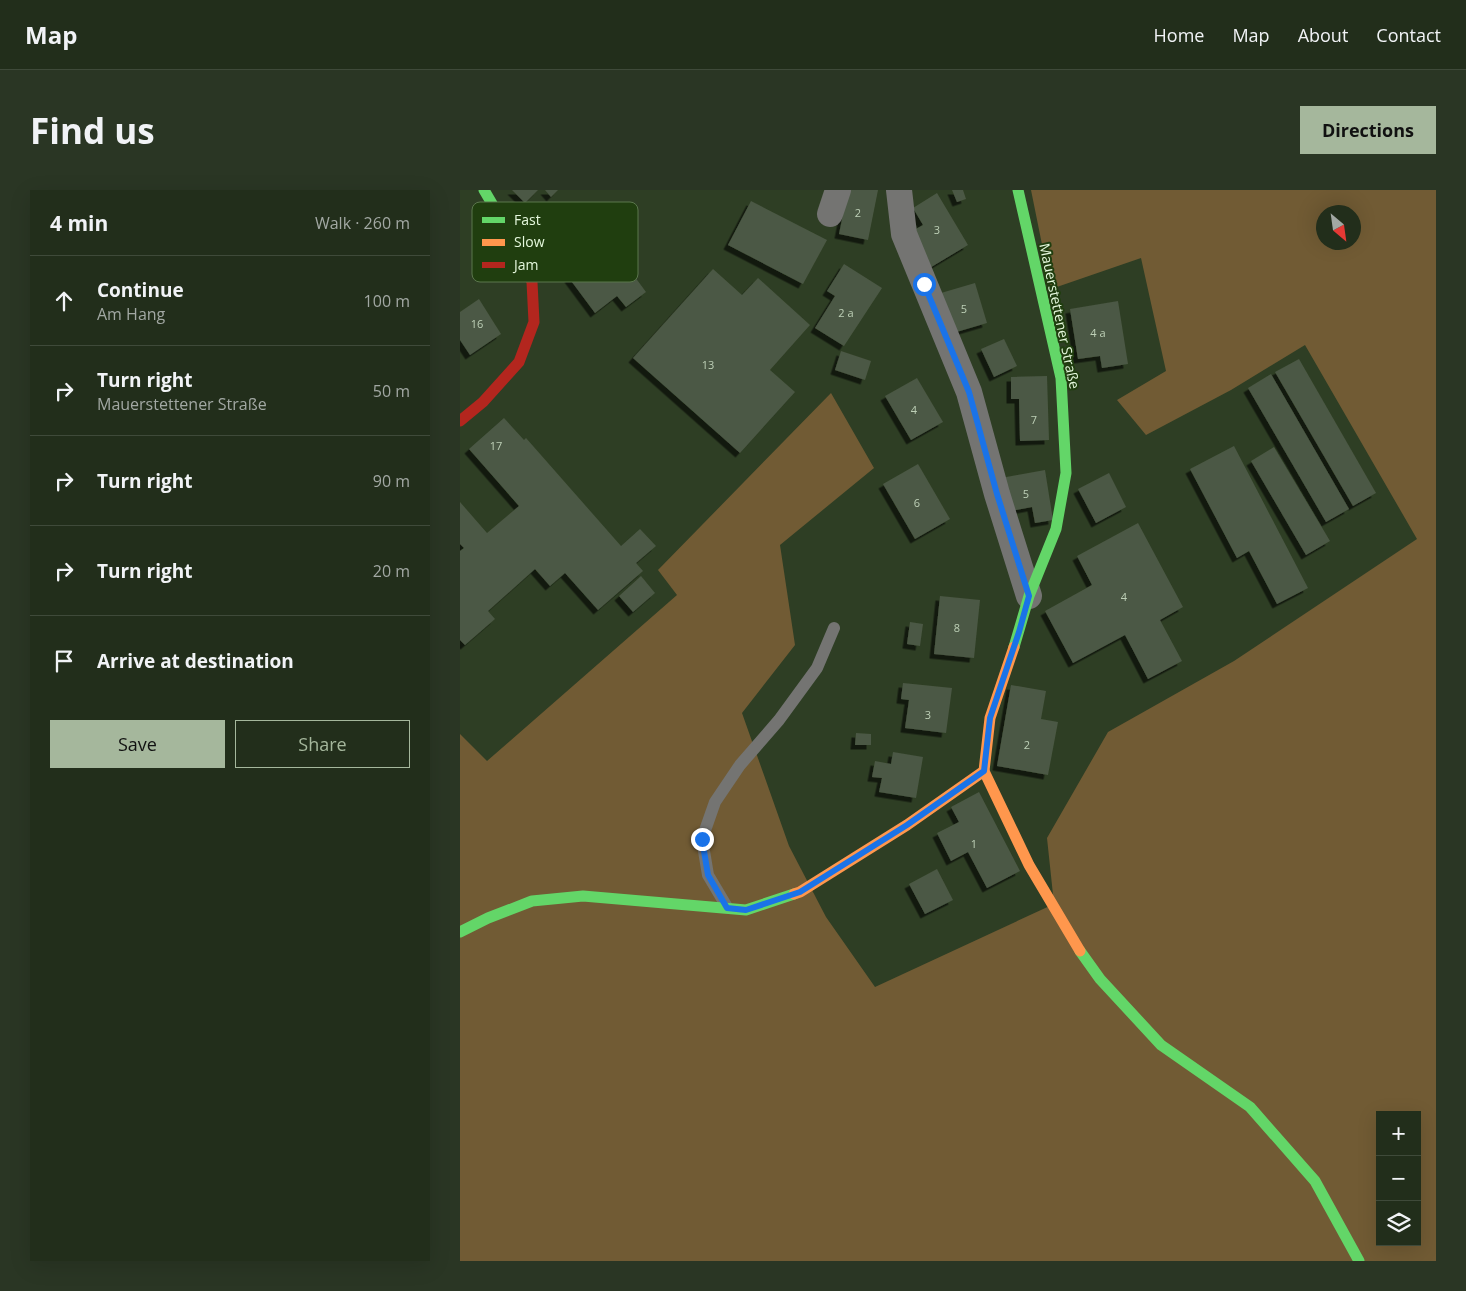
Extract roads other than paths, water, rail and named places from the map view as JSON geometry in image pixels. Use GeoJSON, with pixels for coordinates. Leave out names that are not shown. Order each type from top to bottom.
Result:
{"type":"FeatureCollection","features":[{"type":"Feature","properties":{"kind":"street"},"geometry":{"type":"LineString","coordinates":[[484,190],[491,202]]}},
{"type":"Feature","properties":{"kind":"street"},"geometry":{"type":"LineString","coordinates":[[830,214],[838,190]]}},
{"type":"Feature","properties":{"kind":"street"},"geometry":{"type":"LineString","coordinates":[[899,190],[904,234],[969,392],[997,494],[1029,596]]}},
{"type":"Feature","properties":{"kind":"street","name":"Mauerstettener Straße"},"geometry":{"type":"LineString","coordinates":[[984,771],[990,718],[1029,596],[1056,529],[1066,473],[1061,378],[1018,190]]}},
{"type":"Feature","properties":{"kind":"street"},"geometry":{"type":"LineString","coordinates":[[460,422],[483,402],[518,362],[534,322],[532,282]]}},
{"type":"Feature","properties":{"kind":"street"},"geometry":{"type":"LineString","coordinates":[[460,932],[532,900],[583,896],[746,910],[800,892],[907,825],[984,771],[1028,865],[1075,943],[1100,979],[1161,1045],[1250,1107],[1315,1181],[1358,1261]]}},
{"type":"Feature","properties":{"kind":"lane"},"geometry":{"type":"LineString","coordinates":[[727,908],[708,875],[702,839],[715,802],[740,765],[779,720],[817,668],[834,628]]}}]}
